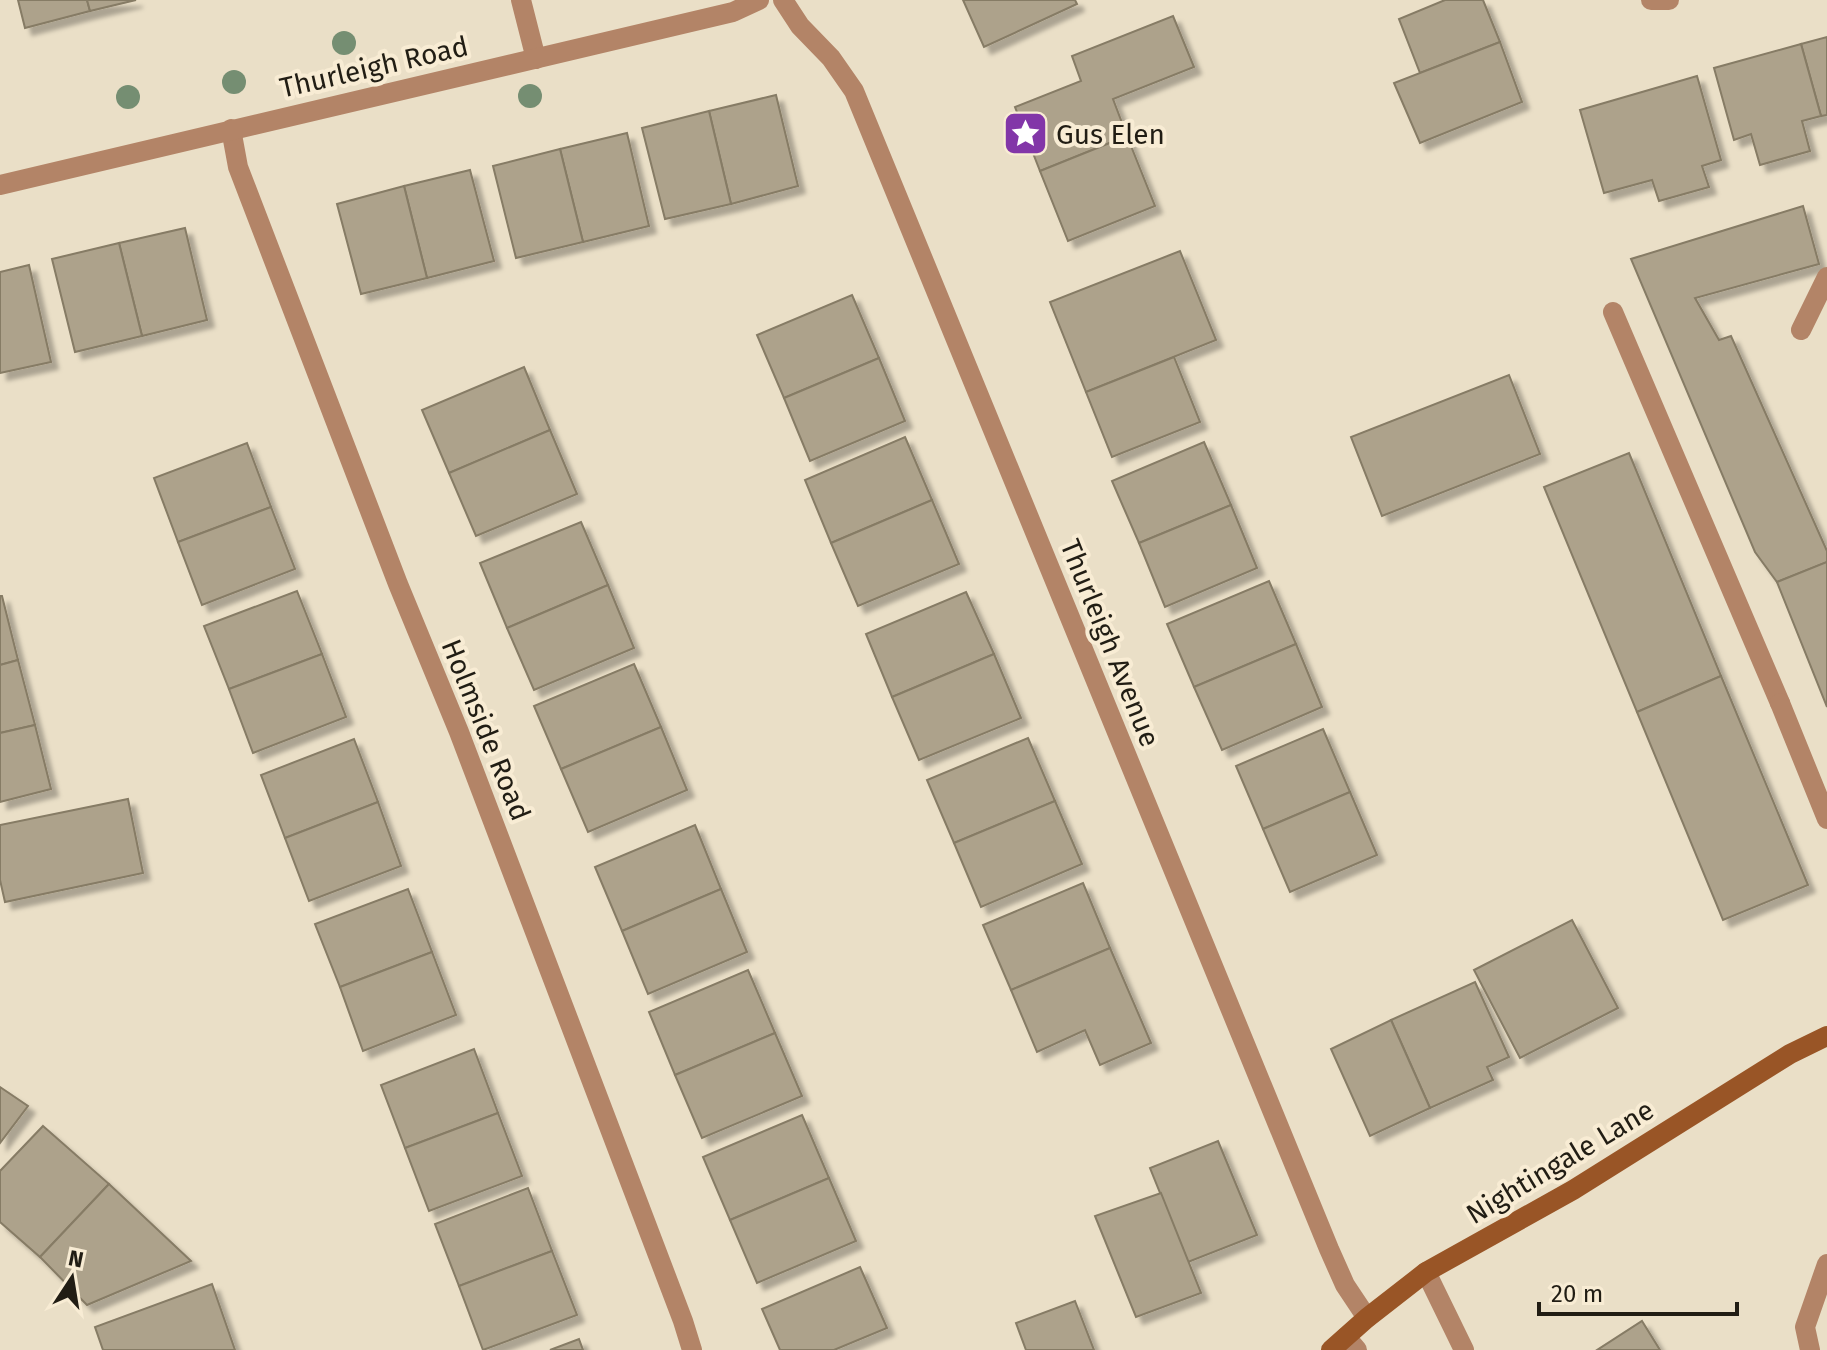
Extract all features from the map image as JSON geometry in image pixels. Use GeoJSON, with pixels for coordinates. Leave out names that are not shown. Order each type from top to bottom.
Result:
{"type":"FeatureCollection","features":[{"type":"Feature","properties":{"kind":"main road","name":"Nightingale Lane"},"geometry":{"type":"LineString","coordinates":[[1345,1346],[1367,1318],[1426,1272],[1573,1190],[1790,1054],[1827,1036]]}},
{"type":"Feature","properties":{"kind":"street"},"geometry":{"type":"LineString","coordinates":[[521,0],[536,59]]}},
{"type":"Feature","properties":{"kind":"street","name":"Thurleigh Road"},"geometry":{"type":"LineString","coordinates":[[0,185],[733,12],[759,0]]}},
{"type":"Feature","properties":{"kind":"street","name":"Thurleigh Avenue"},"geometry":{"type":"LineString","coordinates":[[783,0],[800,26],[831,58],[854,91],[1329,1249],[1345,1285],[1367,1318]]}},
{"type":"Feature","properties":{"kind":"street"},"geometry":{"type":"LineString","coordinates":[[1651,0],[1669,0]]}},
{"type":"Feature","properties":{"kind":"street","name":"Holmside Road"},"geometry":{"type":"LineString","coordinates":[[231,129],[238,167],[464,747],[692,1350]]}},
{"type":"Feature","properties":{"kind":"street"},"geometry":{"type":"LineString","coordinates":[[1801,330],[1827,277]]}},
{"type":"Feature","properties":{"kind":"street"},"geometry":{"type":"LineString","coordinates":[[1613,312],[1827,819]]}},
{"type":"Feature","properties":{"kind":"street"},"geometry":{"type":"LineString","coordinates":[[1810,1350],[1805,1327],[1827,1264]]}},
{"type":"Feature","properties":{"kind":"street"},"geometry":{"type":"LineString","coordinates":[[1426,1272],[1464,1350]]}},
{"type":"Feature","properties":{"kind":"building"},"geometry":{"type":"Polygon","coordinates":[[[18,0],[87,0],[90,11],[25,28],[18,0]]]}},
{"type":"Feature","properties":{"kind":"building"},"geometry":{"type":"Polygon","coordinates":[[[87,0],[136,0],[90,11],[87,0]]]}},
{"type":"Feature","properties":{"kind":"building"},"geometry":{"type":"Polygon","coordinates":[[[963,0],[1075,0],[1077,4],[984,47],[963,0]]]}},
{"type":"Feature","properties":{"kind":"building"},"geometry":{"type":"Polygon","coordinates":[[[1445,0],[1483,0],[1500,42],[1420,73],[1399,19],[1445,0]]]}},
{"type":"Feature","properties":{"kind":"building"},"geometry":{"type":"Polygon","coordinates":[[[1173,16],[1194,67],[1113,99],[1127,136],[1040,171],[1015,107],[1081,81],[1072,56],[1173,16]]]}},
{"type":"Feature","properties":{"kind":"building"},"geometry":{"type":"Polygon","coordinates":[[[1827,37],[1827,115],[1821,116],[1801,44],[1827,37]]]}},
{"type":"Feature","properties":{"kind":"building"},"geometry":{"type":"Polygon","coordinates":[[[1500,42],[1522,102],[1420,143],[1394,83],[1500,42]]]}},
{"type":"Feature","properties":{"kind":"building"},"geometry":{"type":"Polygon","coordinates":[[[1801,44],[1821,116],[1802,121],[1810,151],[1760,165],[1751,134],[1734,140],[1714,68],[1801,44]]]}},
{"type":"Feature","properties":{"kind":"building"},"geometry":{"type":"Polygon","coordinates":[[[1697,76],[1721,160],[1702,166],[1709,187],[1659,201],[1652,180],[1604,193],[1580,110],[1697,76]]]}},
{"type":"Feature","properties":{"kind":"building"},"geometry":{"type":"Polygon","coordinates":[[[776,95],[798,186],[731,204],[709,111],[776,95]]]}},
{"type":"Feature","properties":{"kind":"building"},"geometry":{"type":"Polygon","coordinates":[[[709,111],[731,204],[665,219],[642,128],[709,111]]]}},
{"type":"Feature","properties":{"kind":"building"},"geometry":{"type":"Polygon","coordinates":[[[627,133],[649,226],[583,242],[560,149],[627,133]]]}},
{"type":"Feature","properties":{"kind":"building"},"geometry":{"type":"Polygon","coordinates":[[[1127,136],[1155,206],[1068,241],[1040,171],[1127,136]]]}},
{"type":"Feature","properties":{"kind":"building"},"geometry":{"type":"Polygon","coordinates":[[[560,149],[583,242],[516,258],[493,166],[560,149]]]}},
{"type":"Feature","properties":{"kind":"building"},"geometry":{"type":"Polygon","coordinates":[[[470,170],[494,261],[427,278],[404,186],[470,170]]]}},
{"type":"Feature","properties":{"kind":"building"},"geometry":{"type":"Polygon","coordinates":[[[404,186],[427,278],[361,294],[337,204],[404,186]]]}},
{"type":"Feature","properties":{"kind":"building"},"geometry":{"type":"Polygon","coordinates":[[[1803,206],[1819,264],[1695,298],[1719,340],[1731,336],[1827,551],[1827,562],[1777,582],[1755,552],[1631,259],[1803,206]]]}},
{"type":"Feature","properties":{"kind":"building"},"geometry":{"type":"Polygon","coordinates":[[[185,228],[207,320],[142,336],[119,243],[185,228]]]}},
{"type":"Feature","properties":{"kind":"building"},"geometry":{"type":"Polygon","coordinates":[[[119,243],[142,336],[75,352],[52,259],[119,243]]]}},
{"type":"Feature","properties":{"kind":"building"},"geometry":{"type":"Polygon","coordinates":[[[1180,251],[1216,340],[1086,392],[1050,302],[1180,251]]]}},
{"type":"Feature","properties":{"kind":"building"},"geometry":{"type":"Polygon","coordinates":[[[29,265],[51,362],[0,373],[0,272],[29,265]]]}},
{"type":"Feature","properties":{"kind":"building"},"geometry":{"type":"Polygon","coordinates":[[[852,295],[879,358],[784,398],[757,335],[852,295]]]}},
{"type":"Feature","properties":{"kind":"building"},"geometry":{"type":"Polygon","coordinates":[[[1174,357],[1200,422],[1112,457],[1086,392],[1174,357]]]}},
{"type":"Feature","properties":{"kind":"building"},"geometry":{"type":"Polygon","coordinates":[[[879,358],[905,421],[810,461],[784,398],[879,358]]]}},
{"type":"Feature","properties":{"kind":"building"},"geometry":{"type":"Polygon","coordinates":[[[524,367],[550,430],[449,473],[422,410],[524,367]]]}},
{"type":"Feature","properties":{"kind":"building"},"geometry":{"type":"Polygon","coordinates":[[[1509,375],[1540,454],[1382,516],[1351,437],[1509,375]]]}},
{"type":"Feature","properties":{"kind":"building"},"geometry":{"type":"Polygon","coordinates":[[[550,430],[577,494],[476,536],[449,473],[550,430]]]}},
{"type":"Feature","properties":{"kind":"building"},"geometry":{"type":"Polygon","coordinates":[[[905,437],[932,500],[831,543],[805,480],[905,437]]]}},
{"type":"Feature","properties":{"kind":"building"},"geometry":{"type":"Polygon","coordinates":[[[1204,442],[1231,505],[1139,543],[1112,481],[1204,442]]]}},
{"type":"Feature","properties":{"kind":"building"},"geometry":{"type":"Polygon","coordinates":[[[247,443],[271,507],[178,542],[154,478],[247,443]]]}},
{"type":"Feature","properties":{"kind":"building"},"geometry":{"type":"Polygon","coordinates":[[[1629,453],[1721,676],[1637,712],[1544,487],[1629,453]]]}},
{"type":"Feature","properties":{"kind":"building"},"geometry":{"type":"Polygon","coordinates":[[[932,500],[959,564],[858,606],[831,543],[932,500]]]}},
{"type":"Feature","properties":{"kind":"building"},"geometry":{"type":"Polygon","coordinates":[[[1231,505],[1257,568],[1165,607],[1139,543],[1231,505]]]}},
{"type":"Feature","properties":{"kind":"building"},"geometry":{"type":"Polygon","coordinates":[[[271,507],[295,569],[202,605],[178,542],[271,507]]]}},
{"type":"Feature","properties":{"kind":"building"},"geometry":{"type":"Polygon","coordinates":[[[581,522],[608,585],[507,628],[480,563],[581,522]]]}},
{"type":"Feature","properties":{"kind":"building"},"geometry":{"type":"Polygon","coordinates":[[[1827,562],[1827,707],[1777,582],[1827,562]]]}},
{"type":"Feature","properties":{"kind":"building"},"geometry":{"type":"Polygon","coordinates":[[[1269,581],[1296,644],[1194,687],[1167,624],[1269,581]]]}},
{"type":"Feature","properties":{"kind":"building"},"geometry":{"type":"Polygon","coordinates":[[[608,585],[634,648],[534,690],[507,628],[608,585]]]}},
{"type":"Feature","properties":{"kind":"building"},"geometry":{"type":"Polygon","coordinates":[[[297,591],[322,654],[229,689],[204,626],[297,591]]]}},
{"type":"Feature","properties":{"kind":"building"},"geometry":{"type":"Polygon","coordinates":[[[966,592],[994,654],[892,697],[866,634],[966,592]]]}},
{"type":"Feature","properties":{"kind":"building"},"geometry":{"type":"Polygon","coordinates":[[[0,596],[18,660],[0,665],[0,596]]]}},
{"type":"Feature","properties":{"kind":"building"},"geometry":{"type":"Polygon","coordinates":[[[1296,644],[1322,707],[1222,750],[1194,687],[1296,644]]]}},
{"type":"Feature","properties":{"kind":"building"},"geometry":{"type":"Polygon","coordinates":[[[322,654],[346,717],[253,753],[229,689],[322,654]]]}},
{"type":"Feature","properties":{"kind":"building"},"geometry":{"type":"Polygon","coordinates":[[[994,654],[1021,718],[919,760],[892,697],[994,654]]]}},
{"type":"Feature","properties":{"kind":"building"},"geometry":{"type":"Polygon","coordinates":[[[18,660],[35,725],[0,733],[0,665],[18,660]]]}},
{"type":"Feature","properties":{"kind":"building"},"geometry":{"type":"Polygon","coordinates":[[[634,664],[661,727],[561,769],[534,706],[634,664]]]}},
{"type":"Feature","properties":{"kind":"building"},"geometry":{"type":"Polygon","coordinates":[[[1721,676],[1808,885],[1723,920],[1637,712],[1721,676]]]}},
{"type":"Feature","properties":{"kind":"building"},"geometry":{"type":"Polygon","coordinates":[[[35,725],[51,789],[0,802],[0,733],[35,725]]]}},
{"type":"Feature","properties":{"kind":"building"},"geometry":{"type":"Polygon","coordinates":[[[661,727],[687,790],[588,832],[561,769],[661,727]]]}},
{"type":"Feature","properties":{"kind":"building"},"geometry":{"type":"Polygon","coordinates":[[[1323,729],[1350,792],[1263,829],[1236,766],[1323,729]]]}},
{"type":"Feature","properties":{"kind":"building"},"geometry":{"type":"Polygon","coordinates":[[[1028,738],[1055,801],[954,843],[927,780],[1028,738]]]}},
{"type":"Feature","properties":{"kind":"building"},"geometry":{"type":"Polygon","coordinates":[[[354,739],[378,802],[285,838],[261,775],[354,739]]]}},
{"type":"Feature","properties":{"kind":"building"},"geometry":{"type":"Polygon","coordinates":[[[1350,792],[1377,855],[1290,892],[1263,829],[1350,792]]]}},
{"type":"Feature","properties":{"kind":"building"},"geometry":{"type":"Polygon","coordinates":[[[128,799],[143,873],[5,902],[0,880],[0,825],[128,799]]]}},
{"type":"Feature","properties":{"kind":"building"},"geometry":{"type":"Polygon","coordinates":[[[1055,801],[1082,864],[981,907],[954,843],[1055,801]]]}},
{"type":"Feature","properties":{"kind":"building"},"geometry":{"type":"Polygon","coordinates":[[[378,802],[401,866],[309,901],[285,838],[378,802]]]}},
{"type":"Feature","properties":{"kind":"building"},"geometry":{"type":"Polygon","coordinates":[[[695,825],[721,889],[622,931],[595,867],[695,825]]]}},
{"type":"Feature","properties":{"kind":"building"},"geometry":{"type":"Polygon","coordinates":[[[1083,883],[1110,948],[1011,990],[983,925],[1083,883]]]}},
{"type":"Feature","properties":{"kind":"building"},"geometry":{"type":"Polygon","coordinates":[[[408,889],[432,952],[340,987],[315,924],[408,889]]]}},
{"type":"Feature","properties":{"kind":"building"},"geometry":{"type":"Polygon","coordinates":[[[721,889],[747,952],[648,994],[622,931],[721,889]]]}},
{"type":"Feature","properties":{"kind":"building"},"geometry":{"type":"Polygon","coordinates":[[[1572,920],[1618,1008],[1520,1058],[1474,970],[1572,920]]]}},
{"type":"Feature","properties":{"kind":"building"},"geometry":{"type":"Polygon","coordinates":[[[1110,948],[1151,1043],[1100,1065],[1085,1030],[1037,1052],[1011,990],[1110,948]]]}},
{"type":"Feature","properties":{"kind":"building"},"geometry":{"type":"Polygon","coordinates":[[[432,952],[456,1015],[363,1051],[340,987],[432,952]]]}},
{"type":"Feature","properties":{"kind":"building"},"geometry":{"type":"Polygon","coordinates":[[[748,970],[775,1033],[675,1075],[649,1012],[748,970]]]}},
{"type":"Feature","properties":{"kind":"building"},"geometry":{"type":"Polygon","coordinates":[[[1475,982],[1509,1057],[1487,1067],[1493,1080],[1430,1108],[1391,1020],[1475,982]]]}},
{"type":"Feature","properties":{"kind":"building"},"geometry":{"type":"Polygon","coordinates":[[[1391,1020],[1430,1108],[1370,1136],[1331,1049],[1391,1020]]]}},
{"type":"Feature","properties":{"kind":"building"},"geometry":{"type":"Polygon","coordinates":[[[775,1033],[802,1096],[702,1138],[675,1075],[775,1033]]]}},
{"type":"Feature","properties":{"kind":"building"},"geometry":{"type":"Polygon","coordinates":[[[474,1049],[498,1113],[405,1148],[381,1085],[474,1049]]]}},
{"type":"Feature","properties":{"kind":"building"},"geometry":{"type":"Polygon","coordinates":[[[0,1087],[28,1106],[0,1143],[0,1087]]]}},
{"type":"Feature","properties":{"kind":"building"},"geometry":{"type":"Polygon","coordinates":[[[498,1113],[522,1176],[429,1211],[405,1148],[498,1113]]]}},
{"type":"Feature","properties":{"kind":"building"},"geometry":{"type":"Polygon","coordinates":[[[802,1115],[829,1178],[730,1220],[703,1157],[802,1115]]]}},
{"type":"Feature","properties":{"kind":"building"},"geometry":{"type":"Polygon","coordinates":[[[43,1126],[109,1184],[40,1257],[0,1222],[0,1171],[43,1126]]]}},
{"type":"Feature","properties":{"kind":"building"},"geometry":{"type":"Polygon","coordinates":[[[1218,1141],[1257,1235],[1188,1262],[1150,1168],[1218,1141]]]}},
{"type":"Feature","properties":{"kind":"building"},"geometry":{"type":"Polygon","coordinates":[[[829,1178],[856,1241],[757,1283],[730,1220],[829,1178]]]}},
{"type":"Feature","properties":{"kind":"building"},"geometry":{"type":"Polygon","coordinates":[[[109,1184],[191,1261],[87,1305],[40,1257],[109,1184]]]}},
{"type":"Feature","properties":{"kind":"building"},"geometry":{"type":"Polygon","coordinates":[[[528,1188],[552,1251],[459,1286],[435,1224],[528,1188]]]}},
{"type":"Feature","properties":{"kind":"building"},"geometry":{"type":"Polygon","coordinates":[[[1161,1193],[1201,1293],[1136,1317],[1095,1216],[1161,1193]]]}},
{"type":"Feature","properties":{"kind":"building"},"geometry":{"type":"Polygon","coordinates":[[[552,1251],[577,1315],[483,1350],[459,1286],[552,1251]]]}},
{"type":"Feature","properties":{"kind":"building"},"geometry":{"type":"Polygon","coordinates":[[[860,1267],[887,1328],[834,1350],[780,1350],[762,1309],[860,1267]]]}},
{"type":"Feature","properties":{"kind":"building"},"geometry":{"type":"Polygon","coordinates":[[[212,1284],[235,1350],[103,1350],[95,1327],[212,1284]]]}},
{"type":"Feature","properties":{"kind":"building"},"geometry":{"type":"Polygon","coordinates":[[[1075,1301],[1094,1350],[1026,1350],[1016,1323],[1075,1301]]]}},
{"type":"Feature","properties":{"kind":"building"},"geometry":{"type":"Polygon","coordinates":[[[1642,1321],[1660,1350],[1597,1350],[1642,1321]]]}},
{"type":"Feature","properties":{"kind":"building"},"geometry":{"type":"Polygon","coordinates":[[[579,1339],[583,1350],[550,1350],[579,1339]]]}},
{"type":"Feature","properties":{"kind":"place","name":"Gus Elen"},"geometry":{"type":"Point","coordinates":[1025,134]}}]}
